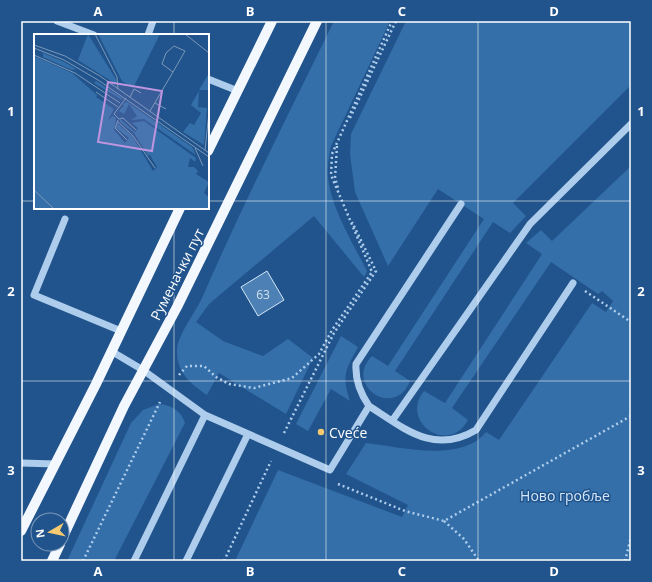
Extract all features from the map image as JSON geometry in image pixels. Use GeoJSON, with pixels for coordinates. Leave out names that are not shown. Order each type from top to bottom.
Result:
{"type":"FeatureCollection","features":[{"type":"Feature","properties":{"kind":"main road"},"geometry":{"type":"LineString","coordinates":[[209,149],[272,21]]}},
{"type":"Feature","properties":{"kind":"main road","name":"Руменачки пут"},"geometry":{"type":"LineString","coordinates":[[70,522],[124,406],[177,307],[317,21]]}},
{"type":"Feature","properties":{"kind":"main road","name":"Руменачки пут"},"geometry":{"type":"LineString","coordinates":[[21,531],[112,350],[180,209]]}},
{"type":"Feature","properties":{"kind":"lane"},"geometry":{"type":"LineString","coordinates":[[57,21],[91,34]]}},
{"type":"Feature","properties":{"kind":"lane"},"geometry":{"type":"LineString","coordinates":[[148,34],[153,21]]}},
{"type":"Feature","properties":{"kind":"lane"},"geometry":{"type":"LineString","coordinates":[[209,79],[238,91]]}},
{"type":"Feature","properties":{"kind":"lane"},"geometry":{"type":"LineString","coordinates":[[392,420],[530,224],[631,124]]}},
{"type":"Feature","properties":{"kind":"lane"},"geometry":{"type":"LineString","coordinates":[[461,204],[356,364],[356,373],[360,391],[369,406],[414,434],[432,440],[450,440],[459,438],[476,430],[573,283]]}},
{"type":"Feature","properties":{"kind":"lane"},"geometry":{"type":"LineString","coordinates":[[65,219],[34,295],[121,331]]}},
{"type":"Feature","properties":{"kind":"lane"},"geometry":{"type":"LineString","coordinates":[[112,350],[143,370],[205,415],[330,470],[369,406]]}},
{"type":"Feature","properties":{"kind":"lane"},"geometry":{"type":"LineString","coordinates":[[134,561],[205,415]]}},
{"type":"Feature","properties":{"kind":"lane"},"geometry":{"type":"LineString","coordinates":[[186,561],[248,434]]}},
{"type":"Feature","properties":{"kind":"lane"},"geometry":{"type":"LineString","coordinates":[[21,463],[55,464]]}},
{"type":"Feature","properties":{"kind":"path"},"geometry":{"type":"LineString","coordinates":[[83,561],[167,388],[187,366],[204,366],[216,377],[229,384],[254,388],[292,378],[319,354],[332,330],[372,272],[331,175],[332,154],[392,21]]}},
{"type":"Feature","properties":{"kind":"path"},"geometry":{"type":"LineString","coordinates":[[224,561],[334,333],[376,271],[343,204],[335,178],[336,147],[396,21]]}},
{"type":"Feature","properties":{"kind":"path"},"geometry":{"type":"LineString","coordinates":[[573,283],[631,322]]}},
{"type":"Feature","properties":{"kind":"path"},"geometry":{"type":"LineString","coordinates":[[444,521],[631,416]]}},
{"type":"Feature","properties":{"kind":"path"},"geometry":{"type":"LineString","coordinates":[[332,481],[405,511],[444,521],[464,540],[479,561]]}},
{"type":"Feature","properties":{"kind":"path"},"geometry":{"type":"LineString","coordinates":[[625,561],[631,536]]}},
{"type":"Feature","properties":{"kind":"path"},"geometry":{"type":"LineString","coordinates":[[627,553],[631,554]]}},
{"type":"Feature","properties":{"kind":"green space"},"geometry":{"type":"Polygon","coordinates":[[[334,21],[390,21],[331,146],[328,165],[328,177],[333,201],[343,225],[367,271],[364,277],[314,216],[209,304],[196,322],[223,341],[263,356],[288,339],[313,358],[286,414],[219,373],[207,395],[190,382],[182,372],[179,366],[177,352],[183,332],[202,298],[250,193],[334,21]]]}},
{"type":"Feature","properties":{"kind":"green space"},"geometry":{"type":"Polygon","coordinates":[[[406,21],[631,21],[631,85],[513,203],[526,216],[510,233],[493,222],[395,371],[410,381],[403,392],[394,398],[384,398],[374,394],[367,387],[364,378],[365,367],[372,356],[388,366],[484,219],[438,189],[388,266],[355,192],[350,154],[351,134],[406,21]]]}},
{"type":"Feature","properties":{"kind":"green space","name":"Ново гробље"},"geometry":{"type":"Polygon","coordinates":[[[631,166],[631,561],[235,561],[278,470],[402,517],[408,505],[346,474],[366,443],[430,451],[462,447],[475,442],[486,432],[499,440],[592,303],[606,312],[613,301],[602,291],[598,294],[551,262],[452,408],[468,420],[460,430],[450,435],[439,435],[430,431],[422,423],[418,414],[418,403],[424,391],[445,403],[542,254],[526,243],[541,230],[552,241],[631,166]]]}},
{"type":"Feature","properties":{"kind":"green space"},"geometry":{"type":"Polygon","coordinates":[[[341,336],[358,347],[350,361],[345,378],[350,401],[331,389],[308,431],[296,424],[341,336]]]}},
{"type":"Feature","properties":{"kind":"green space"},"geometry":{"type":"Polygon","coordinates":[[[159,404],[175,409],[181,415],[185,423],[114,561],[67,561],[131,423],[143,410],[159,404]]]}},
{"type":"Feature","properties":{"kind":"building"},"geometry":{"type":"Polygon","coordinates":[[[267,271],[284,300],[258,316],[241,287],[267,271]]]}},
{"type":"Feature","properties":{"kind":"place","name":"Cveće"},"geometry":{"type":"Point","coordinates":[321,432]}}]}
